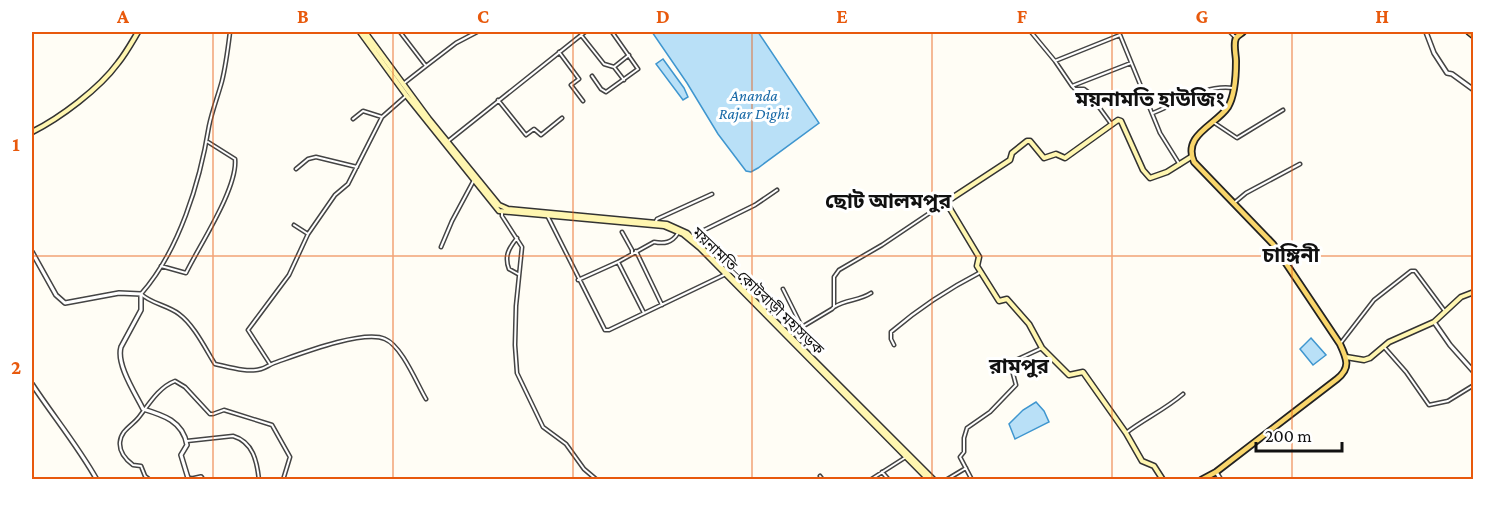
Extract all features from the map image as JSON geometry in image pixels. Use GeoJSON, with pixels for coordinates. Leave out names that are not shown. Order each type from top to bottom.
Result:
{"type":"FeatureCollection","features":[{"type":"Feature","properties":{"kind":"highway"},"geometry":{"type":"LineString","coordinates":[[1469,32],[1473,36]]}},
{"type":"Feature","properties":{"kind":"main road"},"geometry":{"type":"LineString","coordinates":[[32,132],[93,89],[118,64],[138,32]]}},
{"type":"Feature","properties":{"kind":"main road"},"geometry":{"type":"LineString","coordinates":[[363,32],[403,84],[408,94],[502,210]]}},
{"type":"Feature","properties":{"kind":"main road"},"geometry":{"type":"LineString","coordinates":[[363,32],[474,180],[496,208],[502,210]]}},
{"type":"Feature","properties":{"kind":"main road"},"geometry":{"type":"LineString","coordinates":[[1201,480],[1216,472],[1341,376],[1346,369],[1346,357],[1340,344],[1273,244],[1191,157],[1194,139],[1228,106],[1233,88],[1236,38],[1243,32]]}},
{"type":"Feature","properties":{"kind":"main road"},"geometry":{"type":"LineString","coordinates":[[1163,480],[1154,466],[1142,461],[1126,433],[1083,372],[1070,375],[1042,348],[1025,319],[1007,299],[999,301],[977,266],[979,257],[946,202],[1010,160],[1012,153],[1027,141],[1030,141],[1044,158],[1056,154],[1065,158],[1118,120],[1121,121],[1143,170],[1150,178],[1180,165],[1191,157]]}},
{"type":"Feature","properties":{"kind":"main road","name":"ময়নামতি–কোটবাড়ী মহাসড়ক"},"geometry":{"type":"LineString","coordinates":[[502,210],[674,226],[692,236],[932,480]]}},
{"type":"Feature","properties":{"kind":"main road","name":"ময়নামতি–কোটবাড়ী মহাসড়ক"},"geometry":{"type":"LineString","coordinates":[[654,224],[679,231],[727,273],[792,336],[932,480]]}},
{"type":"Feature","properties":{"kind":"main road"},"geometry":{"type":"LineString","coordinates":[[1346,357],[1367,359],[1374,356],[1394,338],[1434,322],[1461,297],[1473,292]]}},
{"type":"Feature","properties":{"kind":"street"},"geometry":{"type":"LineString","coordinates":[[203,480],[201,477],[188,478],[181,455],[187,441],[173,420],[143,409],[119,354],[141,310],[141,294],[155,278],[189,205],[208,142],[209,125],[222,79],[230,32]]}},
{"type":"Feature","properties":{"kind":"street"},"geometry":{"type":"LineString","coordinates":[[400,32],[426,66]]}},
{"type":"Feature","properties":{"kind":"street"},"geometry":{"type":"LineString","coordinates":[[403,84],[456,43],[477,32]]}},
{"type":"Feature","properties":{"kind":"street"},"geometry":{"type":"LineString","coordinates":[[447,142],[585,32]]}},
{"type":"Feature","properties":{"kind":"street"},"geometry":{"type":"LineString","coordinates":[[592,76],[606,92],[638,69],[612,32]]}},
{"type":"Feature","properties":{"kind":"street"},"geometry":{"type":"LineString","coordinates":[[1032,32],[1072,86],[1075,89],[1083,88],[1112,125]]}},
{"type":"Feature","properties":{"kind":"street"},"geometry":{"type":"LineString","coordinates":[[1230,32],[1236,38]]}},
{"type":"Feature","properties":{"kind":"street"},"geometry":{"type":"LineString","coordinates":[[1426,32],[1434,53],[1447,73],[1452,74],[1473,90]]}},
{"type":"Feature","properties":{"kind":"street"},"geometry":{"type":"LineString","coordinates":[[581,35],[604,64],[614,67],[624,80]]}},
{"type":"Feature","properties":{"kind":"street"},"geometry":{"type":"LineString","coordinates":[[1055,61],[1120,35],[1162,137],[1180,165]]}},
{"type":"Feature","properties":{"kind":"street"},"geometry":{"type":"LineString","coordinates":[[559,52],[579,79],[571,86],[583,101]]}},
{"type":"Feature","properties":{"kind":"street"},"geometry":{"type":"LineString","coordinates":[[614,67],[628,55]]}},
{"type":"Feature","properties":{"kind":"street"},"geometry":{"type":"LineString","coordinates":[[1072,86],[1132,63]]}},
{"type":"Feature","properties":{"kind":"street"},"geometry":{"type":"LineString","coordinates":[[1153,113],[1211,88],[1233,88]]}},
{"type":"Feature","properties":{"kind":"street"},"geometry":{"type":"LineString","coordinates":[[270,364],[248,330],[289,275],[308,234],[335,195],[348,184],[382,117],[408,94]]}},
{"type":"Feature","properties":{"kind":"street"},"geometry":{"type":"LineString","coordinates":[[498,100],[526,135],[534,129],[541,135],[562,118]]}},
{"type":"Feature","properties":{"kind":"street"},"geometry":{"type":"LineString","coordinates":[[1213,122],[1237,138],[1283,110]]}},
{"type":"Feature","properties":{"kind":"street"},"geometry":{"type":"LineString","coordinates":[[353,119],[363,111],[382,117]]}},
{"type":"Feature","properties":{"kind":"street"},"geometry":{"type":"LineString","coordinates":[[161,266],[186,273],[196,252],[206,240],[228,191],[236,166],[235,159],[208,142]]}},
{"type":"Feature","properties":{"kind":"street"},"geometry":{"type":"LineString","coordinates":[[296,169],[308,159],[316,157],[357,167]]}},
{"type":"Feature","properties":{"kind":"street"},"geometry":{"type":"LineString","coordinates":[[1234,203],[1246,193],[1300,164]]}},
{"type":"Feature","properties":{"kind":"street"},"geometry":{"type":"LineString","coordinates":[[441,247],[474,180]]}},
{"type":"Feature","properties":{"kind":"street"},"geometry":{"type":"LineString","coordinates":[[692,236],[755,205],[777,190]]}},
{"type":"Feature","properties":{"kind":"street"},"geometry":{"type":"LineString","coordinates":[[654,224],[657,219],[712,194]]}},
{"type":"Feature","properties":{"kind":"street"},"geometry":{"type":"LineString","coordinates":[[834,306],[834,277],[839,270],[882,245],[946,202]]}},
{"type":"Feature","properties":{"kind":"street"},"geometry":{"type":"LineString","coordinates":[[502,210],[502,216],[522,247],[514,345],[517,373],[543,428],[566,444],[584,469],[597,480]]}},
{"type":"Feature","properties":{"kind":"street"},"geometry":{"type":"LineString","coordinates":[[548,214],[578,280],[605,330],[727,273]]}},
{"type":"Feature","properties":{"kind":"street"},"geometry":{"type":"LineString","coordinates":[[294,225],[308,234]]}},
{"type":"Feature","properties":{"kind":"street"},"geometry":{"type":"LineString","coordinates":[[578,280],[618,262],[655,241],[662,244],[672,241],[679,231]]}},
{"type":"Feature","properties":{"kind":"street"},"geometry":{"type":"LineString","coordinates":[[622,232],[632,254]]}},
{"type":"Feature","properties":{"kind":"street"},"geometry":{"type":"LineString","coordinates":[[517,237],[509,248],[507,262],[509,269],[519,274]]}},
{"type":"Feature","properties":{"kind":"street"},"geometry":{"type":"LineString","coordinates":[[636,251],[662,305]]}},
{"type":"Feature","properties":{"kind":"street"},"geometry":{"type":"LineString","coordinates":[[32,252],[56,295],[65,303],[119,293],[141,294],[148,301],[178,313],[188,323],[215,364],[260,370],[270,364],[338,342],[368,337],[386,339],[403,357],[426,399]]}},
{"type":"Feature","properties":{"kind":"street"},"geometry":{"type":"LineString","coordinates":[[618,262],[644,313]]}},
{"type":"Feature","properties":{"kind":"street"},"geometry":{"type":"LineString","coordinates":[[1340,344],[1374,300],[1411,271],[1415,272],[1445,311]]}},
{"type":"Feature","properties":{"kind":"street"},"geometry":{"type":"LineString","coordinates":[[894,345],[891,333],[909,316],[981,272]]}},
{"type":"Feature","properties":{"kind":"street"},"geometry":{"type":"LineString","coordinates":[[783,289],[802,327]]}},
{"type":"Feature","properties":{"kind":"street"},"geometry":{"type":"LineString","coordinates":[[792,336],[834,306],[846,300],[860,299],[871,293]]}},
{"type":"Feature","properties":{"kind":"street"},"geometry":{"type":"LineString","coordinates":[[1434,322],[1473,372]]}},
{"type":"Feature","properties":{"kind":"street"},"geometry":{"type":"LineString","coordinates":[[1384,347],[1406,372],[1429,405],[1448,401],[1473,385]]}},
{"type":"Feature","properties":{"kind":"street"},"geometry":{"type":"LineString","coordinates":[[972,480],[960,457],[964,452],[964,438],[968,428],[990,412],[1016,385],[1012,370],[1016,360],[1042,348]]}},
{"type":"Feature","properties":{"kind":"street"},"geometry":{"type":"LineString","coordinates":[[150,480],[145,476],[141,466],[133,465],[122,454],[120,444],[122,433],[169,383],[175,381],[185,387],[210,414],[224,410],[269,423],[290,457],[283,480]]}},
{"type":"Feature","properties":{"kind":"street"},"geometry":{"type":"LineString","coordinates":[[32,384],[97,480]]}},
{"type":"Feature","properties":{"kind":"street"},"geometry":{"type":"LineString","coordinates":[[1126,433],[1183,394]]}},
{"type":"Feature","properties":{"kind":"street"},"geometry":{"type":"LineString","coordinates":[[187,441],[238,437],[254,454],[259,480]]}},
{"type":"Feature","properties":{"kind":"street"},"geometry":{"type":"LineString","coordinates":[[870,480],[907,456]]}},
{"type":"Feature","properties":{"kind":"street"},"geometry":{"type":"LineString","coordinates":[[946,480],[966,468]]}},
{"type":"Feature","properties":{"kind":"street"},"geometry":{"type":"LineString","coordinates":[[882,472],[889,480]]}},
{"type":"Feature","properties":{"kind":"street"},"geometry":{"type":"LineString","coordinates":[[1216,472],[1221,480]]}},
{"type":"Feature","properties":{"kind":"water","name":"Ananda Rajar Dighi"},"geometry":{"type":"Polygon","coordinates":[[[652,32],[758,32],[819,123],[758,168],[751,172],[746,171],[718,134],[652,32]]]}},
{"type":"Feature","properties":{"kind":"water"},"geometry":{"type":"Polygon","coordinates":[[[663,59],[684,88],[688,97],[683,100],[656,64],[663,59]]]}},
{"type":"Feature","properties":{"kind":"water"},"geometry":{"type":"Polygon","coordinates":[[[1311,338],[1326,355],[1313,365],[1300,349],[1311,338]]]}},
{"type":"Feature","properties":{"kind":"water"},"geometry":{"type":"Polygon","coordinates":[[[1036,402],[1044,411],[1049,422],[1015,439],[1009,424],[1023,410],[1036,402]]]}},
{"type":"Feature","properties":{"kind":"district","name":"ময়নামতি হাউজিং"},"geometry":{"type":"Point","coordinates":[1150,99]}},
{"type":"Feature","properties":{"kind":"district","name":"ছোট আলমপুর"},"geometry":{"type":"Point","coordinates":[888,201]}},
{"type":"Feature","properties":{"kind":"district","name":"চাঙ্গিনী"},"geometry":{"type":"Point","coordinates":[1291,255]}},
{"type":"Feature","properties":{"kind":"district","name":"রামপুর"},"geometry":{"type":"Point","coordinates":[1019,366]}}]}
